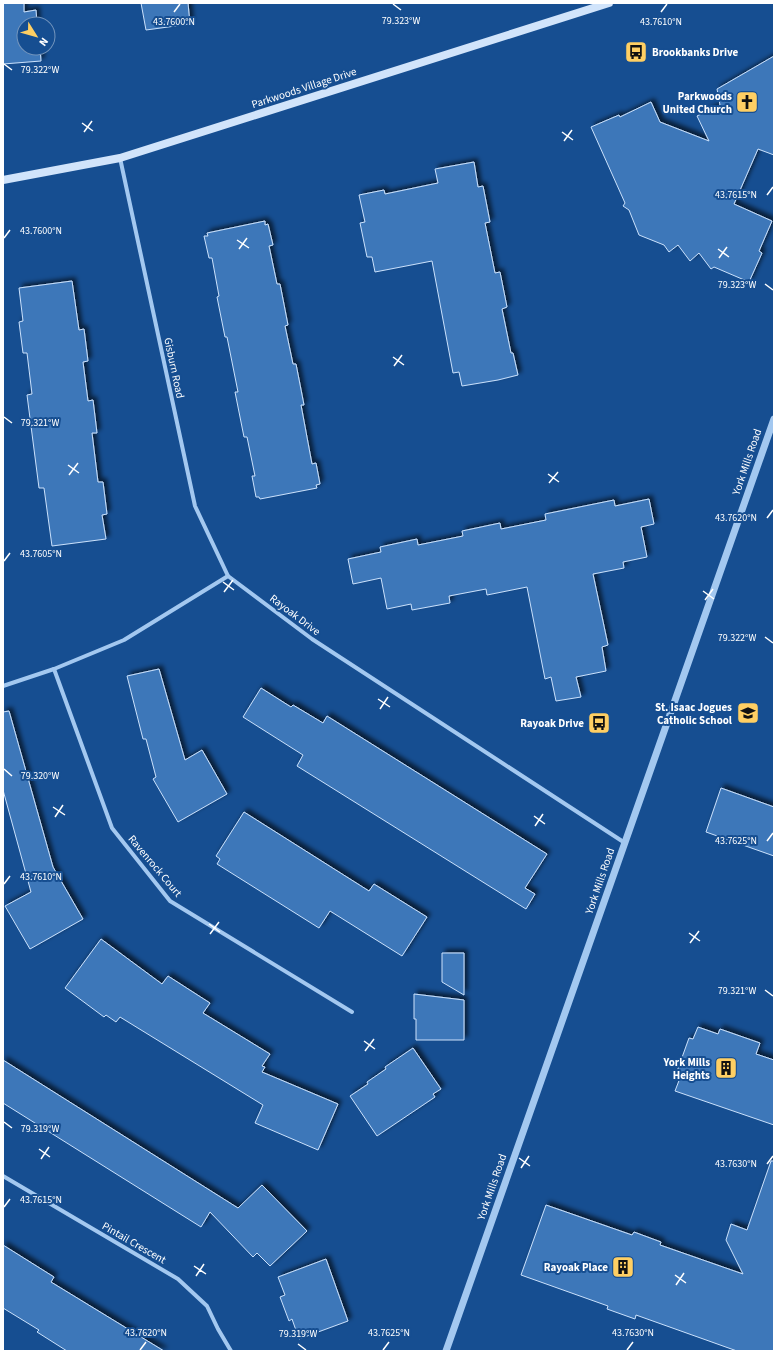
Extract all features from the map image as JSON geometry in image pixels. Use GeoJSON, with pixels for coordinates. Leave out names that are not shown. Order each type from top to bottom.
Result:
{"type":"FeatureCollection","features":[{"type":"Feature","properties":{"kind":"main road","name":"Parkwoods Village Drive"},"geometry":{"type":"LineString","coordinates":[[3,180],[120,158],[609,3]]}},
{"type":"Feature","properties":{"kind":"street","name":"Gisburn Road"},"geometry":{"type":"LineString","coordinates":[[120,158],[196,506],[228,576]]}},
{"type":"Feature","properties":{"kind":"street","name":"York Mills Road"},"geometry":{"type":"LineString","coordinates":[[446,1351],[774,419]]}},
{"type":"Feature","properties":{"kind":"street"},"geometry":{"type":"LineString","coordinates":[[3,686],[54,669],[124,640],[228,576]]}},
{"type":"Feature","properties":{"kind":"street","name":"Rayoak Drive"},"geometry":{"type":"LineString","coordinates":[[228,576],[312,639],[625,843]]}},
{"type":"Feature","properties":{"kind":"street","name":"Ravenrock Court"},"geometry":{"type":"LineString","coordinates":[[54,669],[112,828],[170,901],[352,1012]]}},
{"type":"Feature","properties":{"kind":"street","name":"Pintail Crescent"},"geometry":{"type":"LineString","coordinates":[[3,1176],[178,1278],[207,1306],[218,1329],[232,1351]]}},
{"type":"Feature","properties":{"kind":"building"},"geometry":{"type":"Polygon","coordinates":[[[3,3],[24,3],[24,12],[36,10],[36,16],[16,16],[16,56],[41,56],[41,61],[3,64],[3,3]]]}},
{"type":"Feature","properties":{"kind":"building"},"geometry":{"type":"Polygon","coordinates":[[[141,3],[188,3],[190,24],[146,30],[141,3]]]}},
{"type":"Feature","properties":{"kind":"building"},"geometry":{"type":"Polygon","coordinates":[[[774,56],[774,155],[758,149],[734,204],[772,221],[759,251],[762,253],[749,282],[714,267],[711,269],[699,253],[690,261],[678,245],[669,252],[664,245],[639,235],[629,210],[623,206],[625,203],[591,127],[619,115],[620,117],[651,102],[660,122],[709,141],[697,116],[720,105],[717,89],[774,56]]]}},
{"type":"Feature","properties":{"kind":"building"},"geometry":{"type":"Polygon","coordinates":[[[474,162],[478,187],[483,186],[490,222],[485,223],[495,273],[500,272],[507,307],[502,309],[511,353],[513,353],[518,375],[462,386],[459,372],[453,373],[432,261],[375,272],[372,257],[367,257],[360,223],[365,222],[359,195],[384,190],[385,194],[438,183],[435,169],[474,162]]]}},
{"type":"Feature","properties":{"kind":"building"},"geometry":{"type":"Polygon","coordinates":[[[265,221],[265,225],[268,224],[273,245],[269,246],[277,284],[280,284],[288,325],[285,326],[293,364],[296,364],[304,405],[301,405],[312,464],[316,463],[320,484],[316,485],[317,488],[260,499],[259,497],[256,497],[252,476],[255,476],[247,437],[244,437],[235,392],[238,392],[217,297],[219,296],[212,258],[209,258],[204,236],[208,236],[207,233],[265,221]]]}},
{"type":"Feature","properties":{"kind":"building"},"geometry":{"type":"Polygon","coordinates":[[[72,281],[79,330],[84,329],[88,361],[83,362],[88,401],[93,400],[97,433],[92,433],[98,482],[103,482],[107,514],[102,515],[106,539],[52,546],[44,488],[39,488],[27,395],[32,394],[27,353],[23,353],[19,322],[23,321],[19,288],[72,281]]]}},
{"type":"Feature","properties":{"kind":"building"},"geometry":{"type":"Polygon","coordinates":[[[649,499],[654,524],[641,527],[647,557],[623,562],[624,568],[593,574],[608,645],[602,647],[606,671],[576,677],[581,697],[556,701],[551,677],[545,679],[527,587],[487,595],[486,589],[449,596],[450,603],[412,610],[411,604],[387,609],[381,578],[353,584],[348,559],[381,552],[380,547],[417,539],[418,545],[463,536],[462,531],[500,523],[501,529],[546,520],[545,514],[614,500],[615,506],[649,499]]]}},
{"type":"Feature","properties":{"kind":"building"},"geometry":{"type":"Polygon","coordinates":[[[159,669],[185,760],[202,750],[227,794],[178,822],[153,779],[156,777],[146,739],[143,739],[127,676],[159,669]]]}},
{"type":"Feature","properties":{"kind":"building"},"geometry":{"type":"Polygon","coordinates":[[[261,688],[291,707],[293,705],[323,723],[327,716],[547,854],[525,888],[535,894],[526,909],[297,766],[303,755],[243,717],[261,688]]]}},
{"type":"Feature","properties":{"kind":"building"},"geometry":{"type":"Polygon","coordinates":[[[9,711],[53,867],[83,919],[30,949],[5,906],[31,892],[3,790],[3,712],[9,711]]]}},
{"type":"Feature","properties":{"kind":"building"},"geometry":{"type":"Polygon","coordinates":[[[721,788],[774,807],[774,856],[706,832],[721,788]]]}},
{"type":"Feature","properties":{"kind":"building"},"geometry":{"type":"Polygon","coordinates":[[[244,812],[369,891],[374,884],[427,917],[402,956],[330,911],[319,928],[217,864],[220,859],[216,856],[244,812]]]}},
{"type":"Feature","properties":{"kind":"building"},"geometry":{"type":"Polygon","coordinates":[[[101,939],[162,984],[168,976],[210,1003],[203,1013],[270,1054],[262,1066],[265,1067],[262,1072],[338,1104],[318,1150],[255,1123],[263,1105],[120,1017],[116,1022],[106,1015],[104,1017],[65,988],[101,939]]]}},
{"type":"Feature","properties":{"kind":"building"},"geometry":{"type":"Polygon","coordinates":[[[442,953],[464,953],[464,995],[442,982],[442,953]]]}},
{"type":"Feature","properties":{"kind":"building"},"geometry":{"type":"Polygon","coordinates":[[[414,994],[464,1000],[464,1040],[416,1040],[414,994]]]}},
{"type":"Feature","properties":{"kind":"building","name":"York Mills Heights"},"geometry":{"type":"Polygon","coordinates":[[[698,1027],[718,1034],[720,1029],[760,1043],[756,1054],[774,1060],[774,1125],[675,1091],[680,1078],[675,1077],[689,1038],[693,1039],[698,1027]]]}},
{"type":"Feature","properties":{"kind":"building"},"geometry":{"type":"Polygon","coordinates":[[[413,1048],[441,1089],[433,1094],[435,1097],[377,1136],[350,1096],[368,1084],[367,1082],[386,1069],[385,1067],[413,1048]]]}},
{"type":"Feature","properties":{"kind":"building"},"geometry":{"type":"Polygon","coordinates":[[[3,1060],[238,1208],[262,1185],[307,1231],[270,1266],[257,1253],[253,1257],[210,1212],[201,1227],[3,1103],[3,1060]]]}},
{"type":"Feature","properties":{"kind":"building","name":"Rayoak Place"},"geometry":{"type":"Polygon","coordinates":[[[771,1161],[774,1161],[774,1351],[737,1351],[636,1315],[635,1319],[607,1309],[608,1306],[521,1275],[546,1205],[632,1235],[634,1232],[661,1242],[660,1245],[743,1274],[726,1240],[731,1224],[747,1230],[771,1161]]]}},
{"type":"Feature","properties":{"kind":"building"},"geometry":{"type":"Polygon","coordinates":[[[3,1245],[54,1277],[51,1282],[164,1351],[67,1351],[37,1332],[39,1330],[3,1308],[3,1245]]]}},
{"type":"Feature","properties":{"kind":"building"},"geometry":{"type":"Polygon","coordinates":[[[326,1259],[348,1321],[299,1339],[292,1319],[289,1321],[280,1297],[285,1295],[278,1277],[326,1259]]]}},
{"type":"Feature","properties":{"kind":"place","name":"Brookbanks Drive"},"geometry":{"type":"Point","coordinates":[636,52]}},
{"type":"Feature","properties":{"kind":"place","name":"Parkwoods United Church"},"geometry":{"type":"Point","coordinates":[747,102]}},
{"type":"Feature","properties":{"kind":"place","name":"St. Isaac Jogues Catholic School"},"geometry":{"type":"Point","coordinates":[748,713]}},
{"type":"Feature","properties":{"kind":"place","name":"Rayoak Drive"},"geometry":{"type":"Point","coordinates":[599,723]}},
{"type":"Feature","properties":{"kind":"place","name":"York Mills Heights"},"geometry":{"type":"Point","coordinates":[726,1068]}},
{"type":"Feature","properties":{"kind":"place","name":"Rayoak Place"},"geometry":{"type":"Point","coordinates":[623,1267]}}]}
